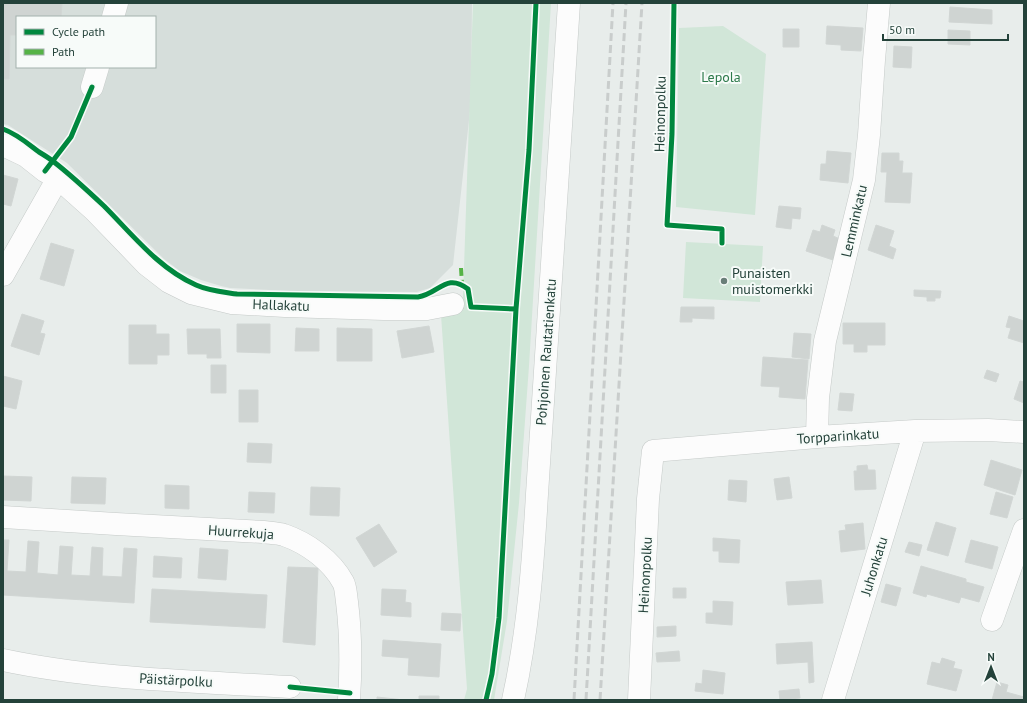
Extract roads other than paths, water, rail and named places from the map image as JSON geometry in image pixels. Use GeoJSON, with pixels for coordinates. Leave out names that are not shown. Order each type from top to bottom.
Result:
{"type":"FeatureCollection","features":[{"type":"Feature","properties":{"kind":"street"},"geometry":{"type":"LineString","coordinates":[[113,16],[118,3]]}},
{"type":"Feature","properties":{"kind":"street","name":"Pohjoinen Rautatienkatu"},"geometry":{"type":"LineString","coordinates":[[513,700],[526,626],[533,566],[569,3]]}},
{"type":"Feature","properties":{"kind":"street","name":"Lemminkatu"},"geometry":{"type":"LineString","coordinates":[[817,437],[818,398],[825,341],[864,180],[879,3]]}},
{"type":"Feature","properties":{"kind":"street","name":"Hallakatu"},"geometry":{"type":"LineString","coordinates":[[3,145],[26,156],[45,171],[58,178],[95,211],[146,265],[168,282],[191,293],[232,303],[277,305],[427,309],[453,304]]}},
{"type":"Feature","properties":{"kind":"street"},"geometry":{"type":"LineString","coordinates":[[3,275],[58,178]]}},
{"type":"Feature","properties":{"kind":"street","name":"Torpparinkatu"},"geometry":{"type":"LineString","coordinates":[[653,451],[817,437],[916,431],[988,430],[1024,432]]}},
{"type":"Feature","properties":{"kind":"street","name":"Juhonkatu"},"geometry":{"type":"LineString","coordinates":[[834,700],[916,431]]}},
{"type":"Feature","properties":{"kind":"street","name":"Heinonpolku"},"geometry":{"type":"LineString","coordinates":[[639,700],[648,499],[653,451]]}},
{"type":"Feature","properties":{"kind":"street","name":"Huurrekuja"},"geometry":{"type":"LineString","coordinates":[[3,517],[263,532],[283,535],[299,541],[314,550],[332,566],[343,583],[350,622],[349,700]]}},
{"type":"Feature","properties":{"kind":"street"},"geometry":{"type":"LineString","coordinates":[[992,620],[1024,530]]}},
{"type":"Feature","properties":{"kind":"street","name":"Päistärpolku"},"geometry":{"type":"LineString","coordinates":[[3,660],[63,671],[109,676],[290,687]]}},
{"type":"Feature","properties":{"kind":"railway"},"geometry":{"type":"LineString","coordinates":[[574,700],[613,3]]}},
{"type":"Feature","properties":{"kind":"railway"},"geometry":{"type":"LineString","coordinates":[[586,700],[626,3]]}},
{"type":"Feature","properties":{"kind":"railway"},"geometry":{"type":"LineString","coordinates":[[600,700],[642,3]]}},
{"type":"Feature","properties":{"kind":"place","name":"Punaisten muistomerkki"},"geometry":{"type":"Point","coordinates":[724,281]}},
{"type":"Feature","properties":{"kind":"park label","name":"Lepola"},"geometry":{"type":"Point","coordinates":[721,77]}}]}
